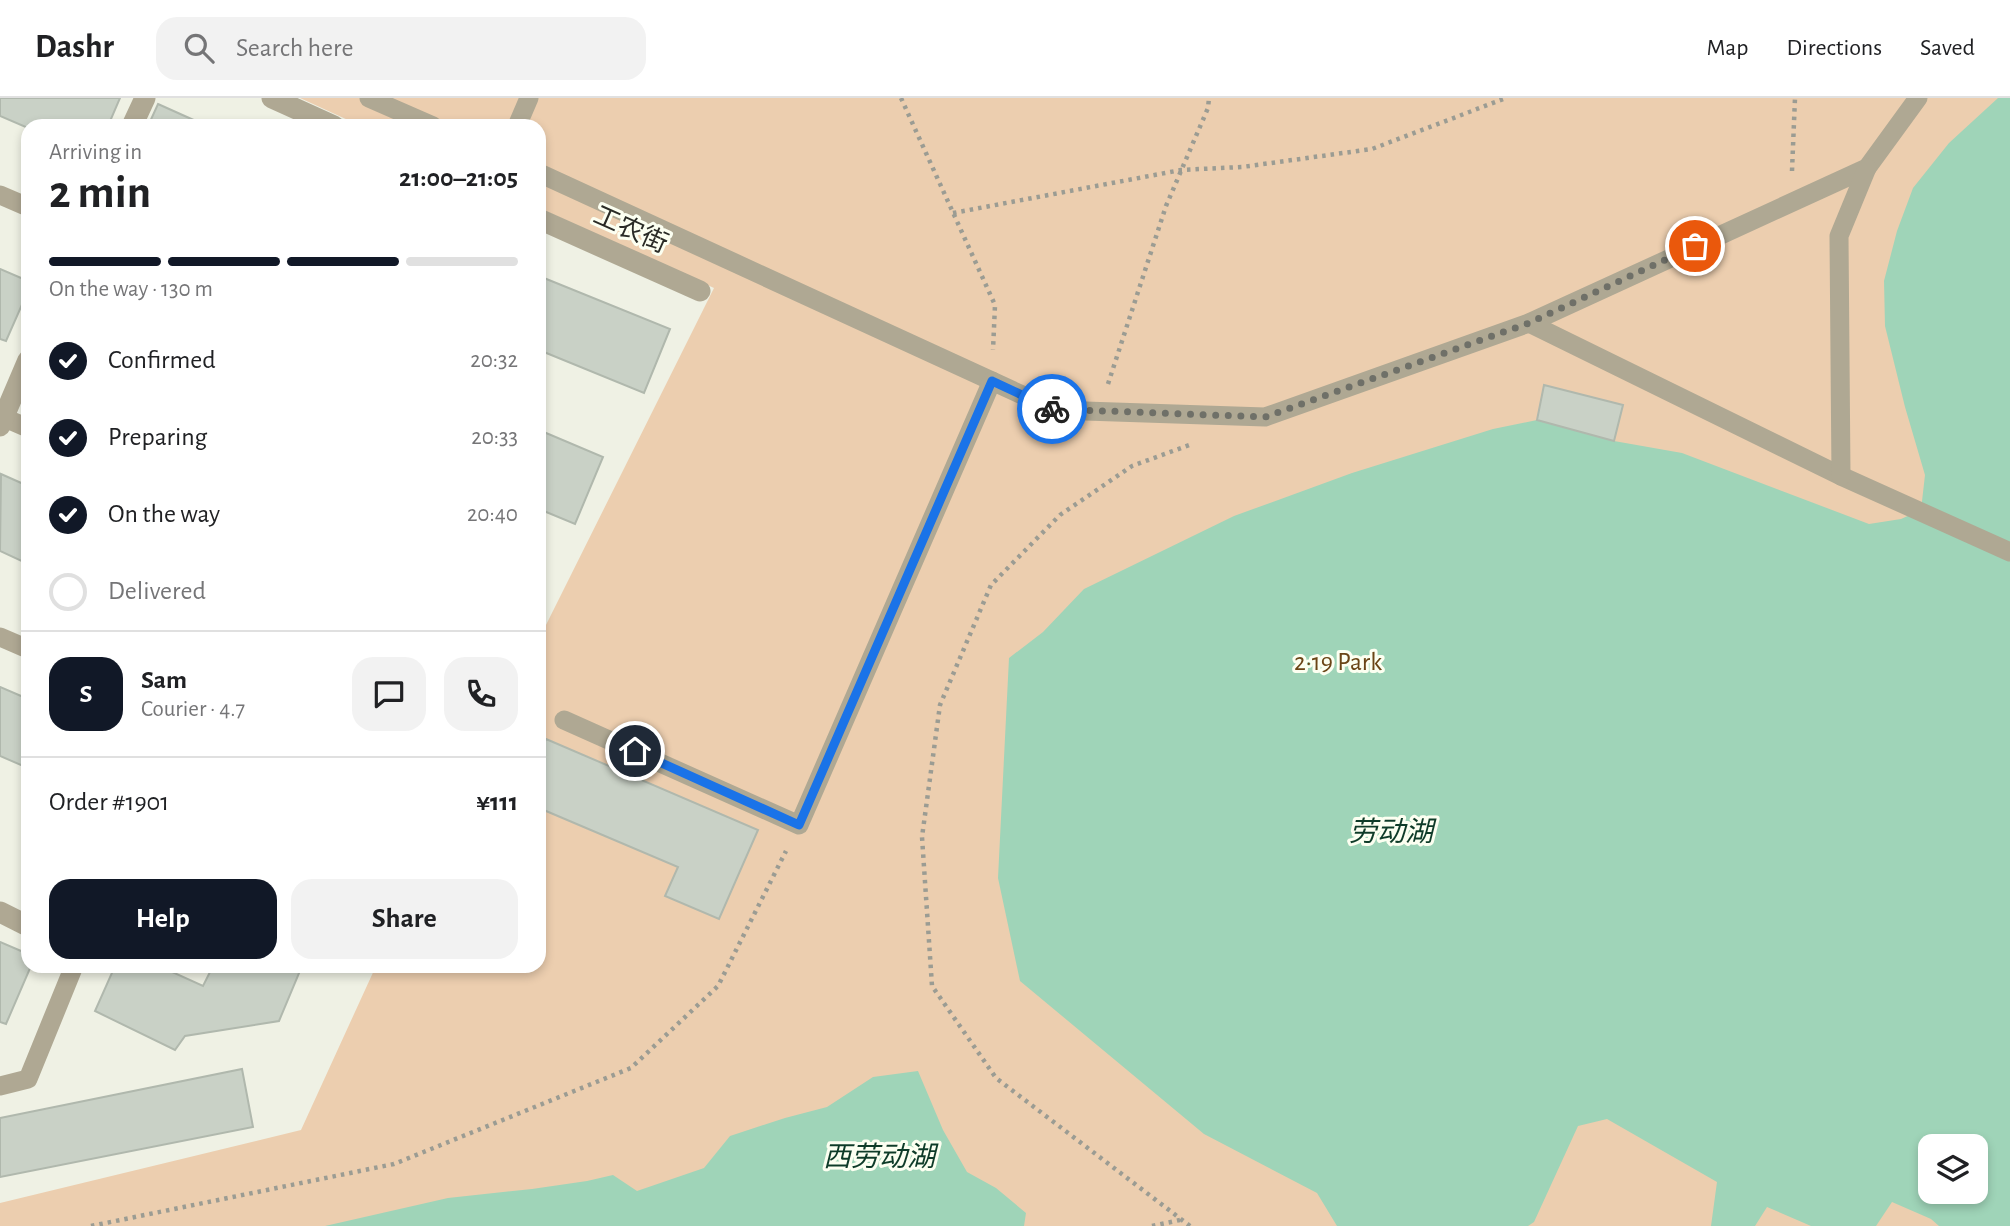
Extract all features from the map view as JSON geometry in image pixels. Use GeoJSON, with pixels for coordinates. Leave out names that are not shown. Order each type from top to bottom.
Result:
{"type":"FeatureCollection","features":[{"type":"Feature","properties":{"kind":"street"},"geometry":{"type":"LineString","coordinates":[[135,119],[145,98]]}},
{"type":"Feature","properties":{"kind":"street"},"geometry":{"type":"LineString","coordinates":[[272,98],[318,119]]}},
{"type":"Feature","properties":{"kind":"street","name":"工农街"},"geometry":{"type":"LineString","coordinates":[[546,222],[700,291]]}},
{"type":"Feature","properties":{"kind":"street"},"geometry":{"type":"LineString","coordinates":[[1,420],[21,376]]}},
{"type":"Feature","properties":{"kind":"street"},"geometry":{"type":"LineString","coordinates":[[0,912],[21,922]]}},
{"type":"Feature","properties":{"kind":"lane"},"geometry":{"type":"LineString","coordinates":[[369,98],[417,119]]}},
{"type":"Feature","properties":{"kind":"lane"},"geometry":{"type":"LineString","coordinates":[[520,119],[530,98]]}},
{"type":"Feature","properties":{"kind":"lane"},"geometry":{"type":"LineString","coordinates":[[1841,476],[1839,236],[1867,167],[1918,98]]}},
{"type":"Feature","properties":{"kind":"lane"},"geometry":{"type":"LineString","coordinates":[[546,176],[1055,410],[1265,417],[1529,323],[1867,167]]}},
{"type":"Feature","properties":{"kind":"lane"},"geometry":{"type":"LineString","coordinates":[[0,195],[21,204]]}},
{"type":"Feature","properties":{"kind":"lane"},"geometry":{"type":"LineString","coordinates":[[1529,323],[1841,476],[2010,552]]}},
{"type":"Feature","properties":{"kind":"lane"},"geometry":{"type":"LineString","coordinates":[[564,720],[799,825],[992,381]]}},
{"type":"Feature","properties":{"kind":"lane"},"geometry":{"type":"LineString","coordinates":[[1,420],[21,426]]}},
{"type":"Feature","properties":{"kind":"lane"},"geometry":{"type":"LineString","coordinates":[[0,637],[21,646]]}},
{"type":"Feature","properties":{"kind":"lane"},"geometry":{"type":"LineString","coordinates":[[0,1086],[28,1079],[72,973]]}},
{"type":"Feature","properties":{"kind":"path"},"geometry":{"type":"LineString","coordinates":[[901,98],[995,304],[992,381]]}},
{"type":"Feature","properties":{"kind":"path"},"geometry":{"type":"LineString","coordinates":[[1100,411],[1166,206],[1208,108],[1209,98]]}},
{"type":"Feature","properties":{"kind":"path"},"geometry":{"type":"LineString","coordinates":[[953,213],[1181,170],[1242,167],[1372,149],[1506,98]]}},
{"type":"Feature","properties":{"kind":"path"},"geometry":{"type":"LineString","coordinates":[[1791,202],[1795,98]]}},
{"type":"Feature","properties":{"kind":"path"},"geometry":{"type":"LineString","coordinates":[[1190,1226],[996,1079],[932,986],[922,837],[940,705],[991,585],[1060,515],[1132,466],[1192,444]]}},
{"type":"Feature","properties":{"kind":"path"},"geometry":{"type":"LineString","coordinates":[[90,1226],[394,1164],[631,1068],[718,986],[799,825]]}},
{"type":"Feature","properties":{"kind":"path"},"geometry":{"type":"LineString","coordinates":[[1152,1226],[1180,1220]]}},
{"type":"Feature","properties":{"kind":"green space","name":"2·19 Park"},"geometry":{"type":"Polygon","coordinates":[[[300,98],[2010,98],[2010,1226],[0,1226],[0,1203],[301,1130],[373,973],[546,973],[546,625],[714,288],[546,211],[546,119],[346,119],[300,98]]]}},
{"type":"Feature","properties":{"kind":"water","name":"劳动湖"},"geometry":{"type":"Polygon","coordinates":[[[1998,98],[2010,98],[2010,1226],[1939,1226],[1931,1219],[1892,1202],[1876,1226],[1811,1226],[1767,1207],[1755,1226],[1711,1226],[1717,1182],[1607,1119],[1578,1126],[1534,1222],[1528,1226],[1337,1226],[1317,1193],[1204,1134],[1020,981],[998,878],[1009,658],[1043,632],[1084,589],[1234,516],[1352,473],[1493,429],[1537,420],[1614,441],[1682,453],[1869,524],[1901,519],[1921,510],[1925,475],[1885,326],[1884,281],[1897,231],[1913,188],[1949,143],[1998,98]]]}},
{"type":"Feature","properties":{"kind":"water","name":"西劳动湖"},"geometry":{"type":"Polygon","coordinates":[[[918,1071],[943,1130],[967,1172],[996,1188],[1026,1213],[1024,1226],[325,1226],[448,1198],[532,1189],[613,1175],[637,1191],[704,1168],[730,1136],[827,1107],[873,1077],[918,1071]]]}},
{"type":"Feature","properties":{"kind":"building"},"geometry":{"type":"Polygon","coordinates":[[[0,98],[120,98],[111,119],[21,119],[21,125],[0,116],[0,98]]]}},
{"type":"Feature","properties":{"kind":"building"},"geometry":{"type":"Polygon","coordinates":[[[158,104],[191,119],[151,119],[158,104]]]}},
{"type":"Feature","properties":{"kind":"building"},"geometry":{"type":"Polygon","coordinates":[[[0,269],[21,278],[21,307],[6,341],[0,339],[0,269]]]}},
{"type":"Feature","properties":{"kind":"building"},"geometry":{"type":"Polygon","coordinates":[[[546,279],[670,329],[644,393],[546,353],[546,279]]]}},
{"type":"Feature","properties":{"kind":"building"},"geometry":{"type":"Polygon","coordinates":[[[1544,385],[1623,405],[1614,441],[1537,420],[1544,385]]]}},
{"type":"Feature","properties":{"kind":"building"},"geometry":{"type":"Polygon","coordinates":[[[546,433],[603,457],[575,524],[546,512],[546,433]]]}},
{"type":"Feature","properties":{"kind":"building"},"geometry":{"type":"Polygon","coordinates":[[[1,474],[21,483],[21,561],[0,551],[1,474]]]}},
{"type":"Feature","properties":{"kind":"building"},"geometry":{"type":"Polygon","coordinates":[[[0,687],[21,696],[21,765],[0,756],[0,687]]]}},
{"type":"Feature","properties":{"kind":"building"},"geometry":{"type":"Polygon","coordinates":[[[546,739],[758,830],[719,919],[665,896],[678,867],[546,811],[546,739]]]}},
{"type":"Feature","properties":{"kind":"building"},"geometry":{"type":"Polygon","coordinates":[[[0,942],[21,951],[21,973],[28,973],[6,1024],[0,1022],[0,942]]]}},
{"type":"Feature","properties":{"kind":"building"},"geometry":{"type":"Polygon","coordinates":[[[112,973],[174,973],[203,986],[210,973],[299,973],[279,1021],[185,1036],[175,1050],[95,1011],[112,973]]]}},
{"type":"Feature","properties":{"kind":"building"},"geometry":{"type":"Polygon","coordinates":[[[242,1069],[253,1127],[0,1177],[0,1118],[242,1069]]]}},
{"type":"Feature","properties":{"kind":"way so far"},"geometry":{"type":"LineString","coordinates":[[1052,409],[1265,417],[1529,323],[1695,246]]}},
{"type":"Feature","properties":{"kind":"route"},"geometry":{"type":"LineString","coordinates":[[635,751],[799,825],[992,381],[1052,409]]}}]}
